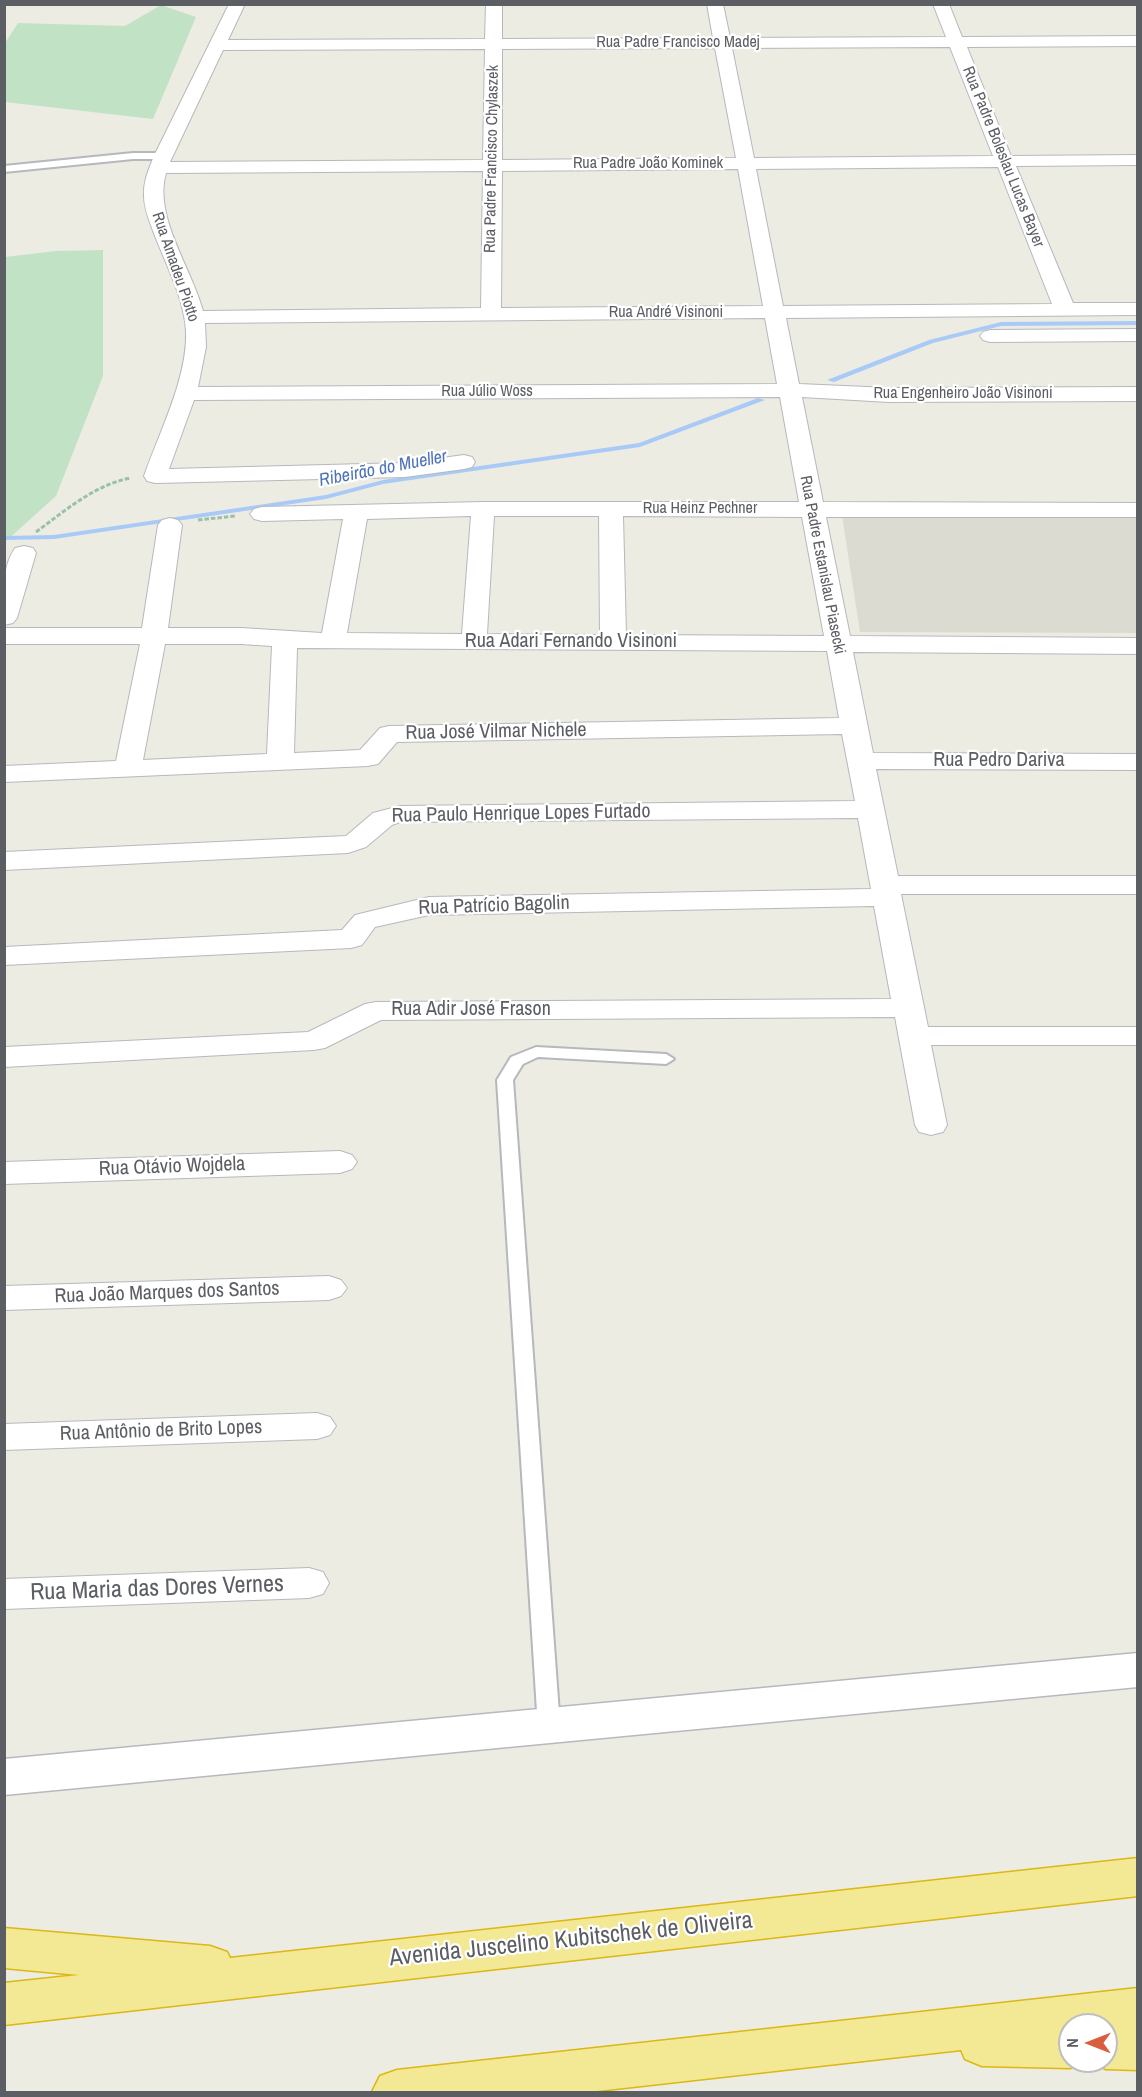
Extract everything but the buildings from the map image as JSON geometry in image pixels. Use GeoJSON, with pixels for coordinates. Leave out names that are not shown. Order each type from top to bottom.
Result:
{"type":"FeatureCollection","features":[{"type":"Feature","properties":{"kind":"highway","name":"Avenida Juscelino Kubitschek de Oliveira"},"geometry":{"type":"LineString","coordinates":[[4,2004],[1137,1877]]}},
{"type":"Feature","properties":{"kind":"highway"},"geometry":{"type":"LineString","coordinates":[[4,1948],[281,1973]]}},
{"type":"Feature","properties":{"kind":"highway"},"geometry":{"type":"LineString","coordinates":[[397,2092],[1137,2009]]}},
{"type":"Feature","properties":{"kind":"highway"},"geometry":{"type":"LineString","coordinates":[[861,2041],[1058,2046]]}},
{"type":"Feature","properties":{"kind":"highway"},"geometry":{"type":"LineString","coordinates":[[1118,2047],[1137,2048]]}},
{"type":"Feature","properties":{"kind":"main road"},"geometry":{"type":"LineString","coordinates":[[4,1778],[1137,1670]]}},
{"type":"Feature","properties":{"kind":"street","name":"Rua Amadeu Piotto"},"geometry":{"type":"LineString","coordinates":[[155,476],[184,394],[196,345],[194,317],[153,201],[153,185],[161,162],[237,4]]}},
{"type":"Feature","properties":{"kind":"street","name":"Rua Padre Francisco Chylaszek"},"geometry":{"type":"LineString","coordinates":[[491,314],[494,4]]}},
{"type":"Feature","properties":{"kind":"street","name":"Rua Padre Estanislau Piasecki"},"geometry":{"type":"LineString","coordinates":[[715,4],[930,1125]]}},
{"type":"Feature","properties":{"kind":"street","name":"Rua Padre Boleslau Lucas Bayer"},"geometry":{"type":"LineString","coordinates":[[941,4],[1065,310]]}},
{"type":"Feature","properties":{"kind":"street","name":"Rua Padre Francisco Madej"},"geometry":{"type":"LineString","coordinates":[[219,45],[1137,41]]}},
{"type":"Feature","properties":{"kind":"street","name":"Rua Padre João Kominek"},"geometry":{"type":"LineString","coordinates":[[161,162],[492,165],[1137,160]]}},
{"type":"Feature","properties":{"kind":"street","name":"Rua André Visinoni"},"geometry":{"type":"LineString","coordinates":[[194,317],[1137,309]]}},
{"type":"Feature","properties":{"kind":"street"},"geometry":{"type":"LineString","coordinates":[[990,336],[1137,335]]}},
{"type":"Feature","properties":{"kind":"street","name":"Rua Engenheiro João Visinoni"},"geometry":{"type":"LineString","coordinates":[[789,390],[889,395],[1137,394]]}},
{"type":"Feature","properties":{"kind":"street","name":"Rua Júlio Woss"},"geometry":{"type":"LineString","coordinates":[[184,394],[789,390]]}},
{"type":"Feature","properties":{"kind":"street"},"geometry":{"type":"LineString","coordinates":[[155,476],[405,470],[464,462]]}},
{"type":"Feature","properties":{"kind":"street"},"geometry":{"type":"LineString","coordinates":[[474,642],[483,508]]}},
{"type":"Feature","properties":{"kind":"street","name":"Rua Heinz Pechner"},"geometry":{"type":"LineString","coordinates":[[262,514],[483,508],[1137,510]]}},
{"type":"Feature","properties":{"kind":"street"},"geometry":{"type":"LineString","coordinates":[[611,508],[613,643]]}},
{"type":"Feature","properties":{"kind":"street"},"geometry":{"type":"LineString","coordinates":[[333,640],[356,512]]}},
{"type":"Feature","properties":{"kind":"street"},"geometry":{"type":"LineString","coordinates":[[128,768],[154,636],[170,525]]}},
{"type":"Feature","properties":{"kind":"street"},"geometry":{"type":"LineString","coordinates":[[4,618],[28,543]]}},
{"type":"Feature","properties":{"kind":"street","name":"Rua Adari Fernando Visinoni"},"geometry":{"type":"LineString","coordinates":[[4,636],[241,636],[285,640],[1137,646]]}},
{"type":"Feature","properties":{"kind":"street"},"geometry":{"type":"LineString","coordinates":[[280,762],[285,640]]}},
{"type":"Feature","properties":{"kind":"street","name":"Rua José Vilmar Nichele"},"geometry":{"type":"LineString","coordinates":[[4,774],[368,758],[389,734],[854,726]]}},
{"type":"Feature","properties":{"kind":"street","name":"Rua Pedro Dariva"},"geometry":{"type":"LineString","coordinates":[[861,760],[1137,762]]}},
{"type":"Feature","properties":{"kind":"street","name":"Rua Paulo Henrique Lopes Furtado"},"geometry":{"type":"LineString","coordinates":[[4,861],[348,844],[364,839],[382,818],[400,814],[870,809]]}},
{"type":"Feature","properties":{"kind":"street","name":"Rua Patrício Bagolin"},"geometry":{"type":"LineString","coordinates":[[4,956],[351,939],[365,921],[429,906],[1137,885]]}},
{"type":"Feature","properties":{"kind":"street","name":"Rua Adir José Frason"},"geometry":{"type":"LineString","coordinates":[[4,1057],[314,1041],[376,1011],[911,1022],[1137,1036]]}},
{"type":"Feature","properties":{"kind":"street","name":"Rua Otávio Wojdela"},"geometry":{"type":"LineString","coordinates":[[4,1173],[340,1162]]}},
{"type":"Feature","properties":{"kind":"street","name":"Rua João Marques dos Santos"},"geometry":{"type":"LineString","coordinates":[[4,1298],[330,1288]]}},
{"type":"Feature","properties":{"kind":"street","name":"Rua Antônio de Brito Lopes"},"geometry":{"type":"LineString","coordinates":[[4,1437],[317,1426]]}},
{"type":"Feature","properties":{"kind":"street","name":"Rua Maria das Dores Vernes"},"geometry":{"type":"LineString","coordinates":[[4,1594],[309,1583]]}},
{"type":"Feature","properties":{"kind":"lane"},"geometry":{"type":"LineString","coordinates":[[4,170],[133,156],[161,162]]}},
{"type":"Feature","properties":{"kind":"lane"},"geometry":{"type":"LineString","coordinates":[[549,1727],[505,1080],[517,1061],[536,1052],[666,1059]]}},
{"type":"Feature","properties":{"kind":"path"},"geometry":{"type":"LineString","coordinates":[[28,543],[110,484],[126,478],[155,476]]}},
{"type":"Feature","properties":{"kind":"path"},"geometry":{"type":"LineString","coordinates":[[170,525],[262,514]]}},
{"type":"Feature","properties":{"kind":"shaded area"},"geometry":{"type":"Polygon","coordinates":[[[842,516],[1137,517],[1137,633],[860,632],[842,516]]]}},
{"type":"Feature","properties":{"kind":"green space"},"geometry":{"type":"Polygon","coordinates":[[[161,5],[196,17],[153,119],[5,102],[5,43],[18,23],[125,26],[161,5]]]}},
{"type":"Feature","properties":{"kind":"green space"},"geometry":{"type":"Polygon","coordinates":[[[103,250],[103,376],[56,496],[5,542],[5,257],[56,251],[103,250]]]}},
{"type":"Feature","properties":{"kind":"waterway","name":"Ribeirão do Mueller"},"geometry":{"type":"LineString","coordinates":[[831,380],[931,341],[1001,324],[1138,323]]}},
{"type":"Feature","properties":{"kind":"waterway","name":"Ribeirão do Mueller"},"geometry":{"type":"LineString","coordinates":[[4,538],[54,537],[326,497],[383,482],[640,445],[761,400]]}}]}
